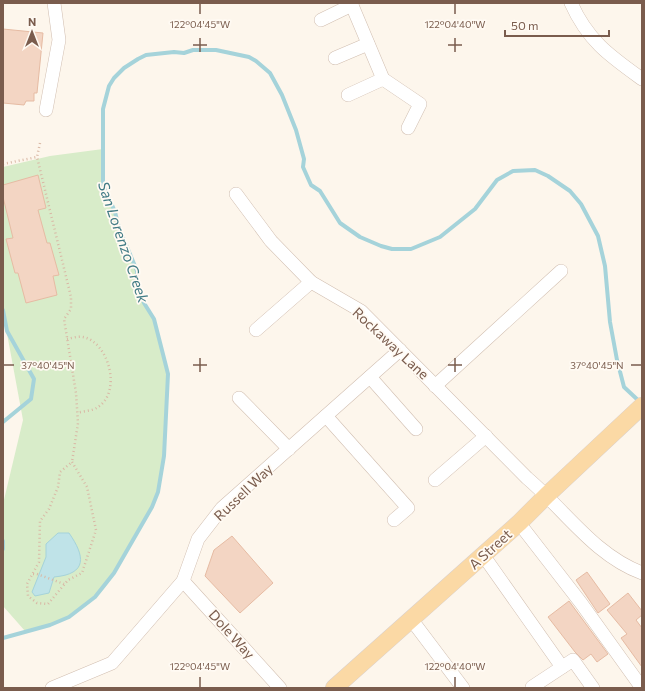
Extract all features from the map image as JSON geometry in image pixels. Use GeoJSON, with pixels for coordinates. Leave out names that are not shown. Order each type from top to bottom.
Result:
{"type":"FeatureCollection","features":[{"type":"Feature","properties":{"kind":"main road","name":"A Street"},"geometry":{"type":"LineString","coordinates":[[334,688],[519,523],[642,406]]}},
{"type":"Feature","properties":{"kind":"street"},"geometry":{"type":"LineString","coordinates":[[571,3],[577,16],[593,41],[607,54],[642,79]]}},
{"type":"Feature","properties":{"kind":"street"},"geometry":{"type":"LineString","coordinates":[[46,110],[59,40],[57,4]]}},
{"type":"Feature","properties":{"kind":"street"},"geometry":{"type":"LineString","coordinates":[[321,20],[351,4],[383,80],[420,104],[408,128]]}},
{"type":"Feature","properties":{"kind":"street"},"geometry":{"type":"LineString","coordinates":[[335,58],[368,44]]}},
{"type":"Feature","properties":{"kind":"street"},"geometry":{"type":"LineString","coordinates":[[348,94],[383,80]]}},
{"type":"Feature","properties":{"kind":"street","name":"Rockaway Lane"},"geometry":{"type":"LineString","coordinates":[[236,194],[271,241],[311,282],[361,311],[527,478],[547,495],[604,551],[618,561],[642,573]]}},
{"type":"Feature","properties":{"kind":"street"},"geometry":{"type":"LineString","coordinates":[[435,386],[561,271]]}},
{"type":"Feature","properties":{"kind":"street"},"geometry":{"type":"LineString","coordinates":[[256,330],[311,282]]}},
{"type":"Feature","properties":{"kind":"street","name":"Russell Way"},"geometry":{"type":"LineString","coordinates":[[52,688],[112,663],[183,580],[198,539],[222,508],[400,350]]}},
{"type":"Feature","properties":{"kind":"street"},"geometry":{"type":"LineString","coordinates":[[370,377],[416,429]]}},
{"type":"Feature","properties":{"kind":"street"},"geometry":{"type":"LineString","coordinates":[[239,398],[289,449]]}},
{"type":"Feature","properties":{"kind":"street"},"geometry":{"type":"LineString","coordinates":[[326,416],[408,508],[394,520]]}},
{"type":"Feature","properties":{"kind":"street"},"geometry":{"type":"LineString","coordinates":[[435,480],[486,436]]}},
{"type":"Feature","properties":{"kind":"street"},"geometry":{"type":"LineString","coordinates":[[519,523],[581,603],[642,688]]}},
{"type":"Feature","properties":{"kind":"street"},"geometry":{"type":"LineString","coordinates":[[483,555],[562,667]]}},
{"type":"Feature","properties":{"kind":"street","name":"Dole Way"},"geometry":{"type":"LineString","coordinates":[[183,580],[280,688]]}},
{"type":"Feature","properties":{"kind":"street"},"geometry":{"type":"LineString","coordinates":[[411,619],[463,688]]}},
{"type":"Feature","properties":{"kind":"street"},"geometry":{"type":"LineString","coordinates":[[532,687],[573,660],[593,688]]}},
{"type":"Feature","properties":{"kind":"path"},"geometry":{"type":"LineString","coordinates":[[40,143],[37,157],[71,296],[71,309],[64,319],[76,393],[78,423],[72,462],[87,487],[96,530],[82,573],[68,580],[48,604],[38,603],[28,596],[27,584],[39,562],[40,521],[49,509],[58,487],[60,472],[72,462]]}},
{"type":"Feature","properties":{"kind":"path"},"geometry":{"type":"LineString","coordinates":[[3,164],[37,157]]}},
{"type":"Feature","properties":{"kind":"path"},"geometry":{"type":"LineString","coordinates":[[67,339],[82,336],[92,341],[104,355],[111,372],[111,387],[107,398],[98,408],[77,413]]}},
{"type":"Feature","properties":{"kind":"path"},"geometry":{"type":"LineString","coordinates":[[33,574],[38,574],[55,582],[64,584]]}},
{"type":"Feature","properties":{"kind":"green space"},"geometry":{"type":"Polygon","coordinates":[[[103,149],[103,184],[137,271],[137,281],[144,303],[154,319],[168,374],[164,456],[158,492],[152,507],[118,564],[114,574],[100,593],[81,610],[70,616],[46,626],[25,631],[3,606],[3,504],[23,420],[3,312],[3,167],[50,156],[103,149]]]}},
{"type":"Feature","properties":{"kind":"water"},"geometry":{"type":"Polygon","coordinates":[[[58,533],[69,533],[74,541],[80,556],[78,568],[65,575],[54,577],[49,593],[35,596],[32,592],[46,557],[46,544],[58,533]]]}},
{"type":"Feature","properties":{"kind":"building"},"geometry":{"type":"Polygon","coordinates":[[[3,29],[43,33],[37,93],[34,93],[34,101],[26,101],[24,105],[3,103],[3,29]]]}},
{"type":"Feature","properties":{"kind":"building"},"geometry":{"type":"Polygon","coordinates":[[[38,175],[46,208],[38,210],[47,243],[50,243],[59,275],[53,276],[57,295],[26,303],[18,273],[15,273],[6,239],[13,238],[3,197],[3,185],[38,175]]]}},
{"type":"Feature","properties":{"kind":"building"},"geometry":{"type":"Polygon","coordinates":[[[232,536],[273,583],[240,613],[205,576],[214,550],[232,536]]]}},
{"type":"Feature","properties":{"kind":"building"},"geometry":{"type":"Polygon","coordinates":[[[587,572],[610,604],[598,613],[576,580],[587,572]]]}},
{"type":"Feature","properties":{"kind":"building"},"geometry":{"type":"Polygon","coordinates":[[[628,593],[642,611],[642,615],[636,620],[642,628],[642,667],[621,638],[627,634],[607,610],[628,593]]]}},
{"type":"Feature","properties":{"kind":"building"},"geometry":{"type":"Polygon","coordinates":[[[569,601],[608,654],[597,662],[591,654],[583,660],[548,617],[569,601]]]}},
{"type":"Feature","properties":{"kind":"waterway","name":"San Lorenzo Creek"},"geometry":{"type":"LineString","coordinates":[[3,638],[50,625],[69,617],[95,597],[114,573],[152,507],[158,492],[164,456],[168,374],[154,319],[144,303],[137,281],[137,271],[103,184],[103,109],[109,86],[114,78],[124,68],[146,55],[174,52],[184,53],[193,50],[216,50],[249,57],[256,61],[270,73],[282,95],[296,130],[304,159],[303,167],[311,185],[320,191],[340,223],[360,237],[381,246],[392,249],[411,249],[440,237],[475,209],[497,180],[513,171],[535,170],[548,176],[570,191],[581,204],[598,236],[605,266],[610,322],[617,360],[624,387],[640,402]]}},
{"type":"Feature","properties":{"kind":"waterway"},"geometry":{"type":"LineString","coordinates":[[3,310],[7,331],[34,379],[31,399],[3,422]]}},
{"type":"Feature","properties":{"kind":"waterway"},"geometry":{"type":"LineString","coordinates":[[3,541],[3,549]]}}]}
